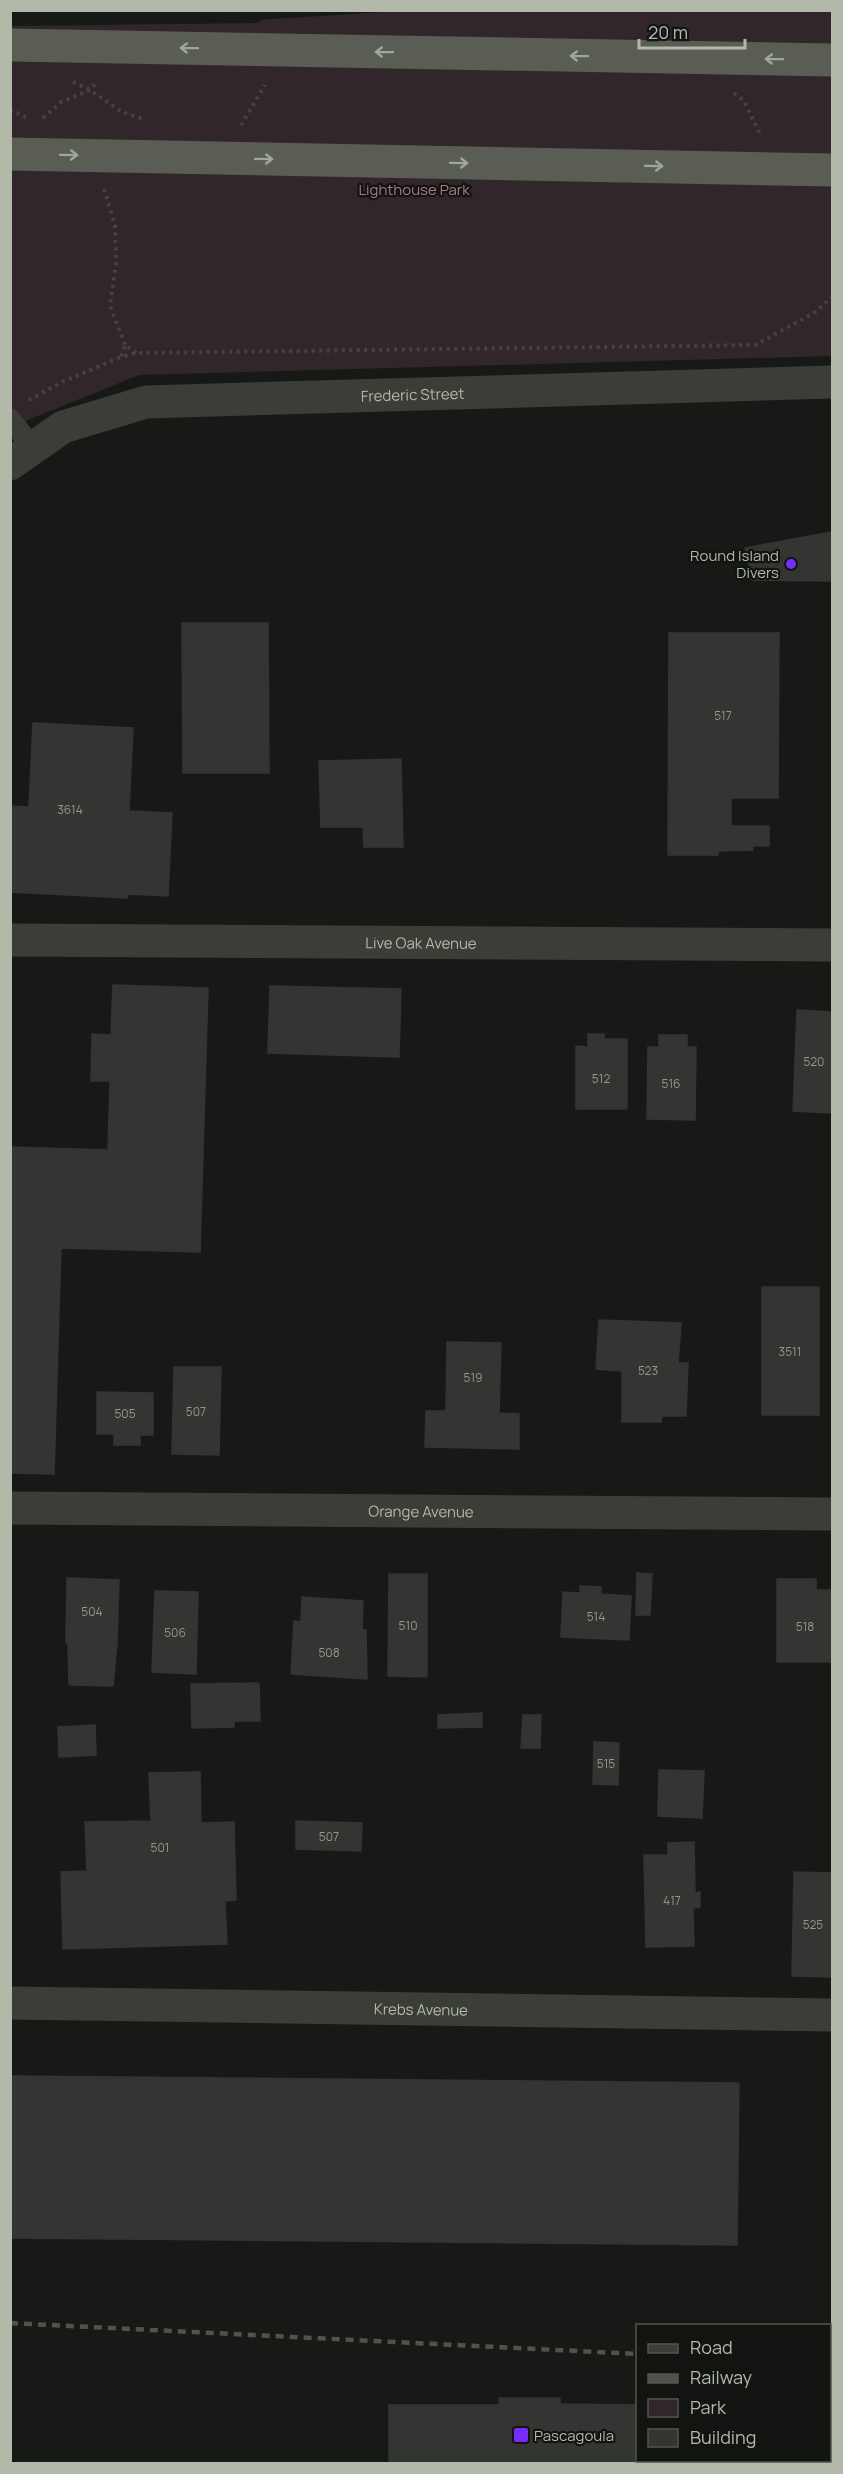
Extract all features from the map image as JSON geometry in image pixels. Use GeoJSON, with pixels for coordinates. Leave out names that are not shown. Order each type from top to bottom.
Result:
{"type":"FeatureCollection","features":[{"type":"Feature","properties":{"kind":"main road"},"geometry":{"type":"LineString","coordinates":[[10,45],[832,60]]}},
{"type":"Feature","properties":{"kind":"main road"},"geometry":{"type":"LineString","coordinates":[[10,154],[832,170]]}},
{"type":"Feature","properties":{"kind":"street","name":"Frederic Street"},"geometry":{"type":"LineString","coordinates":[[22,456],[63,427],[146,402],[832,382]]}},
{"type":"Feature","properties":{"kind":"street","name":"Live Oak Avenue"},"geometry":{"type":"LineString","coordinates":[[10,940],[832,945]]}},
{"type":"Feature","properties":{"kind":"street","name":"Orange Avenue"},"geometry":{"type":"LineString","coordinates":[[10,1508],[832,1514]]}},
{"type":"Feature","properties":{"kind":"street","name":"Krebs Avenue"},"geometry":{"type":"LineString","coordinates":[[10,2003],[832,2015]]}},
{"type":"Feature","properties":{"kind":"lane"},"geometry":{"type":"LineString","coordinates":[[16,411],[22,456]]}},
{"type":"Feature","properties":{"kind":"path"},"geometry":{"type":"LineString","coordinates":[[68,79],[90,90],[122,112],[149,121]]}},
{"type":"Feature","properties":{"kind":"path"},"geometry":{"type":"LineString","coordinates":[[37,124],[60,102],[90,90]]}},
{"type":"Feature","properties":{"kind":"path"},"geometry":{"type":"LineString","coordinates":[[16,411],[62,382],[136,353],[755,345],[814,313],[832,297]]}},
{"type":"Feature","properties":{"kind":"path"},"geometry":{"type":"LineString","coordinates":[[121,357],[125,345],[136,353]]}},
{"type":"Feature","properties":{"kind":"green space","name":"Lighthouse Park"},"geometry":{"type":"Polygon","coordinates":[[[417,10],[832,11],[832,356],[139,375],[11,427],[11,23],[256,20],[417,10]]]}},
{"type":"Feature","properties":{"kind":"pier"},"geometry":{"type":"Polygon","coordinates":[[[11,10],[281,11],[256,23],[11,26],[11,10]]]}},
{"type":"Feature","properties":{"kind":"building","name":"Round Island Divers"},"geometry":{"type":"Polygon","coordinates":[[[832,532],[832,581],[752,580],[745,548],[832,532]]]}},
{"type":"Feature","properties":{"kind":"building"},"geometry":{"type":"Polygon","coordinates":[[[182,623],[268,623],[269,773],[183,773],[182,623]]]}},
{"type":"Feature","properties":{"kind":"building"},"geometry":{"type":"Polygon","coordinates":[[[669,633],[779,633],[778,798],[731,798],[731,826],[769,826],[769,846],[752,846],[753,850],[718,851],[718,855],[668,855],[669,633]]]}},
{"type":"Feature","properties":{"kind":"building"},"geometry":{"type":"Polygon","coordinates":[[[33,723],[133,728],[129,811],[172,813],[168,896],[128,894],[127,898],[10,892],[10,806],[29,807],[33,723]]]}},
{"type":"Feature","properties":{"kind":"building"},"geometry":{"type":"Polygon","coordinates":[[[401,759],[403,847],[364,847],[363,827],[321,827],[319,761],[401,759]]]}},
{"type":"Feature","properties":{"kind":"building"},"geometry":{"type":"Polygon","coordinates":[[[113,985],[208,988],[200,1252],[61,1248],[54,1474],[10,1473],[10,1147],[108,1150],[110,1081],[91,1081],[92,1034],[111,1035],[113,985]]]}},
{"type":"Feature","properties":{"kind":"building"},"geometry":{"type":"Polygon","coordinates":[[[270,986],[401,989],[399,1057],[268,1053],[270,986]]]}},
{"type":"Feature","properties":{"kind":"building"},"geometry":{"type":"Polygon","coordinates":[[[797,1010],[832,1012],[832,1113],[793,1111],[797,1010]]]}},
{"type":"Feature","properties":{"kind":"building"},"geometry":{"type":"Polygon","coordinates":[[[588,1034],[604,1034],[604,1039],[627,1039],[627,1109],[576,1109],[576,1046],[588,1047],[588,1034]]]}},
{"type":"Feature","properties":{"kind":"building"},"geometry":{"type":"Polygon","coordinates":[[[659,1035],[687,1035],[687,1047],[696,1047],[695,1120],[647,1119],[648,1047],[659,1047],[659,1035]]]}},
{"type":"Feature","properties":{"kind":"building"},"geometry":{"type":"Polygon","coordinates":[[[762,1287],[819,1287],[819,1415],[762,1415],[762,1287]]]}},
{"type":"Feature","properties":{"kind":"building"},"geometry":{"type":"Polygon","coordinates":[[[599,1320],[681,1323],[678,1363],[688,1363],[686,1416],[662,1416],[661,1422],[622,1422],[622,1371],[596,1369],[599,1320]]]}},
{"type":"Feature","properties":{"kind":"building"},"geometry":{"type":"Polygon","coordinates":[[[447,1342],[501,1343],[499,1413],[519,1414],[519,1449],[425,1447],[426,1411],[446,1411],[447,1342]]]}},
{"type":"Feature","properties":{"kind":"building"},"geometry":{"type":"Polygon","coordinates":[[[174,1367],[221,1367],[219,1455],[172,1454],[174,1367]]]}},
{"type":"Feature","properties":{"kind":"building"},"geometry":{"type":"Polygon","coordinates":[[[97,1392],[153,1393],[153,1435],[140,1435],[140,1445],[114,1445],[114,1434],[97,1434],[97,1392]]]}},
{"type":"Feature","properties":{"kind":"building"},"geometry":{"type":"Polygon","coordinates":[[[637,1573],[652,1574],[650,1615],[636,1615],[637,1573]]]}},
{"type":"Feature","properties":{"kind":"building"},"geometry":{"type":"Polygon","coordinates":[[[389,1574],[427,1574],[427,1677],[388,1676],[389,1574]]]}},
{"type":"Feature","properties":{"kind":"building"},"geometry":{"type":"Polygon","coordinates":[[[67,1578],[119,1580],[113,1686],[69,1685],[68,1643],[66,1643],[67,1578]]]}},
{"type":"Feature","properties":{"kind":"building"},"geometry":{"type":"Polygon","coordinates":[[[777,1579],[816,1579],[816,1590],[832,1590],[832,1662],[777,1662],[777,1579]]]}},
{"type":"Feature","properties":{"kind":"building"},"geometry":{"type":"Polygon","coordinates":[[[580,1586],[601,1587],[601,1594],[631,1596],[629,1640],[561,1637],[563,1592],[580,1593],[580,1586]]]}},
{"type":"Feature","properties":{"kind":"building"},"geometry":{"type":"Polygon","coordinates":[[[155,1591],[198,1592],[196,1674],[152,1672],[155,1591]]]}},
{"type":"Feature","properties":{"kind":"building"},"geometry":{"type":"Polygon","coordinates":[[[302,1597],[363,1601],[362,1629],[366,1630],[367,1679],[291,1674],[294,1621],[301,1622],[302,1597]]]}},
{"type":"Feature","properties":{"kind":"building"},"geometry":{"type":"Polygon","coordinates":[[[259,1683],[260,1721],[234,1721],[234,1727],[192,1728],[191,1684],[259,1683]]]}},
{"type":"Feature","properties":{"kind":"building"},"geometry":{"type":"Polygon","coordinates":[[[482,1713],[482,1727],[438,1728],[438,1715],[482,1713]]]}},
{"type":"Feature","properties":{"kind":"building"},"geometry":{"type":"Polygon","coordinates":[[[523,1715],[541,1715],[540,1748],[521,1748],[523,1715]]]}},
{"type":"Feature","properties":{"kind":"building"},"geometry":{"type":"Polygon","coordinates":[[[95,1725],[96,1755],[59,1757],[58,1727],[95,1725]]]}},
{"type":"Feature","properties":{"kind":"building"},"geometry":{"type":"Polygon","coordinates":[[[594,1742],[619,1743],[618,1785],[593,1784],[594,1742]]]}},
{"type":"Feature","properties":{"kind":"building"},"geometry":{"type":"Polygon","coordinates":[[[659,1770],[704,1771],[702,1818],[658,1816],[659,1770]]]}},
{"type":"Feature","properties":{"kind":"building"},"geometry":{"type":"Polygon","coordinates":[[[200,1772],[201,1823],[234,1822],[236,1900],[225,1901],[227,1944],[63,1949],[61,1872],[87,1871],[85,1822],[151,1821],[149,1773],[200,1772]]]}},
{"type":"Feature","properties":{"kind":"building"},"geometry":{"type":"Polygon","coordinates":[[[296,1821],[362,1823],[361,1851],[296,1849],[296,1821]]]}},
{"type":"Feature","properties":{"kind":"building"},"geometry":{"type":"Polygon","coordinates":[[[694,1842],[695,1893],[700,1892],[700,1907],[693,1908],[694,1946],[646,1947],[644,1855],[668,1855],[668,1843],[694,1842]]]}},
{"type":"Feature","properties":{"kind":"building"},"geometry":{"type":"Polygon","coordinates":[[[794,1872],[832,1873],[832,1977],[792,1976],[794,1872]]]}},
{"type":"Feature","properties":{"kind":"building"},"geometry":{"type":"Polygon","coordinates":[[[10,2076],[739,2083],[737,2245],[10,2238],[10,2076]]]}},
{"type":"Feature","properties":{"kind":"building"},"geometry":{"type":"Polygon","coordinates":[[[499,2398],[560,2398],[560,2404],[636,2405],[636,2462],[652,2462],[652,2464],[389,2464],[389,2405],[499,2405],[499,2398]]]}},
{"type":"Feature","properties":{"kind":"railway"},"geometry":{"type":"LineString","coordinates":[[10,2323],[636,2354]]}},
{"type":"Feature","properties":{"kind":"place","name":"Round Island Divers"},"geometry":{"type":"Point","coordinates":[791,564]}},
{"type":"Feature","properties":{"kind":"place","name":"Pascagoula"},"geometry":{"type":"Point","coordinates":[521,2435]}}]}
